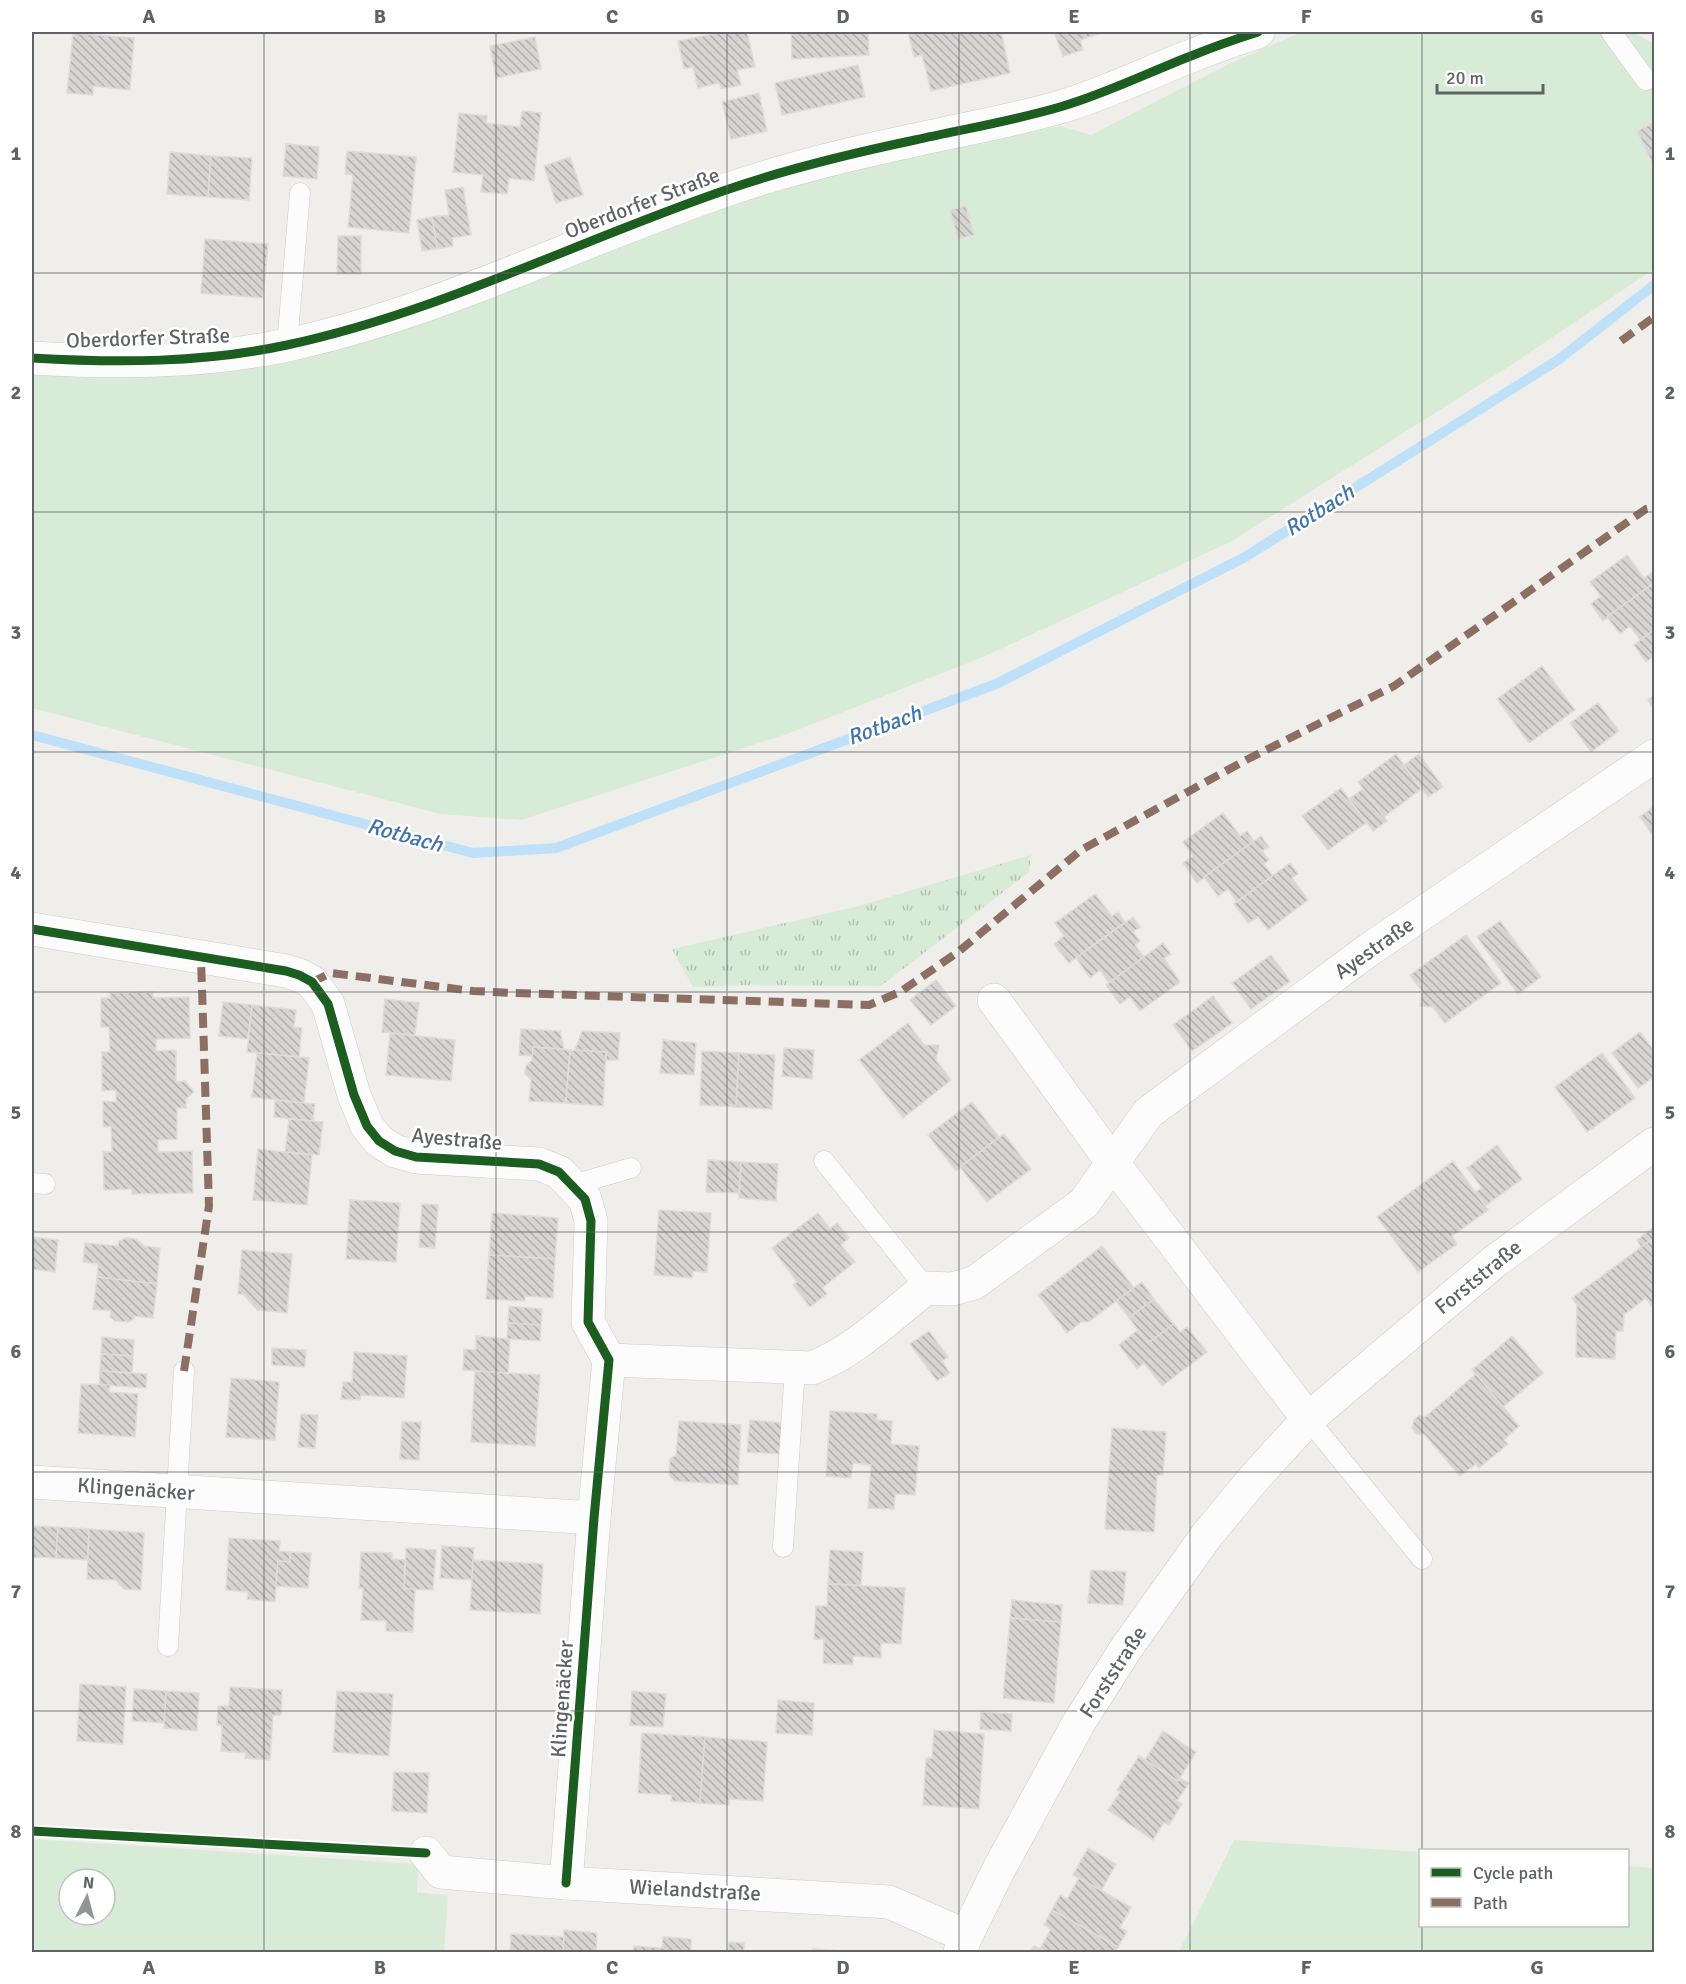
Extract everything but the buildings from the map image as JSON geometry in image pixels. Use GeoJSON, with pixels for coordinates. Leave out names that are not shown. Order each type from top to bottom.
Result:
{"type":"FeatureCollection","features":[{"type":"Feature","properties":{"kind":"street","name":"Oberdorfer Straße"},"geometry":{"type":"LineString","coordinates":[[32,358],[104,362],[232,354],[287,345],[360,326],[438,301],[731,188],[889,146],[1061,106],[1258,32]]}},
{"type":"Feature","properties":{"kind":"street","name":"Ayestraße"},"geometry":{"type":"LineString","coordinates":[[926,1288],[952,1290],[974,1283],[1084,1203],[1148,1113],[1370,950],[1654,756]]}},
{"type":"Feature","properties":{"kind":"street","name":"Ayestraße"},"geometry":{"type":"LineString","coordinates":[[32,928],[286,971],[312,982],[328,1004],[354,1095],[367,1126],[379,1141],[395,1151],[416,1157],[539,1164],[559,1172],[585,1199],[591,1221],[588,1322],[609,1360]]}},
{"type":"Feature","properties":{"kind":"street"},"geometry":{"type":"LineString","coordinates":[[993,1000],[1113,1163],[1308,1419]]}},
{"type":"Feature","properties":{"kind":"street","name":"Forststraße"},"geometry":{"type":"LineString","coordinates":[[963,1944],[1034,1803],[1078,1724],[1127,1647],[1207,1536],[1256,1476],[1308,1419],[1494,1262],[1654,1144]]}},
{"type":"Feature","properties":{"kind":"street"},"geometry":{"type":"LineString","coordinates":[[594,1518],[609,1360],[812,1368],[861,1339],[926,1288]]}},
{"type":"Feature","properties":{"kind":"street","name":"Klingenäcker"},"geometry":{"type":"LineString","coordinates":[[32,1482],[594,1518],[566,1883]]}},
{"type":"Feature","properties":{"kind":"street","name":"Wielandstraße"},"geometry":{"type":"LineString","coordinates":[[426,1853],[441,1872],[566,1883],[889,1902],[963,1944]]}},
{"type":"Feature","properties":{"kind":"lane"},"geometry":{"type":"LineString","coordinates":[[1611,32],[1646,80]]}},
{"type":"Feature","properties":{"kind":"lane"},"geometry":{"type":"LineString","coordinates":[[287,345],[300,192]]}},
{"type":"Feature","properties":{"kind":"lane"},"geometry":{"type":"LineString","coordinates":[[824,1161],[926,1288]]}},
{"type":"Feature","properties":{"kind":"lane"},"geometry":{"type":"LineString","coordinates":[[573,1185],[631,1168]]}},
{"type":"Feature","properties":{"kind":"lane"},"geometry":{"type":"LineString","coordinates":[[783,1547],[795,1368]]}},
{"type":"Feature","properties":{"kind":"lane"},"geometry":{"type":"LineString","coordinates":[[168,1646],[184,1371]]}},
{"type":"Feature","properties":{"kind":"lane"},"geometry":{"type":"LineString","coordinates":[[1308,1419],[1422,1559]]}},
{"type":"Feature","properties":{"kind":"green space"},"geometry":{"type":"Polygon","coordinates":[[[1302,32],[1633,32],[1654,44],[1654,269],[1508,367],[1232,541],[983,657],[787,734],[521,820],[441,814],[32,708],[32,372],[180,375],[812,180],[909,155],[1061,126],[1091,135],[1229,64],[1302,32]]]}},
{"type":"Feature","properties":{"kind":"green space"},"geometry":{"type":"Polygon","coordinates":[[[1031,855],[1029,872],[881,986],[693,987],[672,949],[855,907],[1031,855]]]}},
{"type":"Feature","properties":{"kind":"green space"},"geometry":{"type":"Polygon","coordinates":[[[32,1839],[418,1864],[417,1892],[448,1896],[444,1952],[32,1952],[32,1839]]]}},
{"type":"Feature","properties":{"kind":"green space"},"geometry":{"type":"Polygon","coordinates":[[[1234,1840],[1419,1852],[1419,1927],[1629,1927],[1629,1866],[1654,1868],[1654,1952],[1179,1952],[1234,1840]]]}},
{"type":"Feature","properties":{"kind":"waterway","name":"Rotbach"},"geometry":{"type":"LineString","coordinates":[[32,735],[473,853],[556,848],[996,684],[1245,557],[1558,360],[1654,285]]}},
{"type":"Feature","properties":{"kind":"marked path"},"geometry":{"type":"LineString","coordinates":[[1621,341],[1654,317]]}},
{"type":"Feature","properties":{"kind":"marked path"},"geometry":{"type":"LineString","coordinates":[[312,982],[331,973],[473,991],[869,1005],[900,992],[958,952],[1081,850],[1246,760],[1394,686],[1646,509],[1654,507]]}},
{"type":"Feature","properties":{"kind":"marked path"},"geometry":{"type":"LineString","coordinates":[[184,1371],[209,1206],[201,958]]}},
{"type":"Feature","properties":{"kind":"cycle path"},"geometry":{"type":"LineString","coordinates":[[32,358],[96,361],[192,358],[255,351],[344,331],[456,294],[752,181],[845,156],[1006,121],[1077,102],[1208,49],[1258,32]]}},
{"type":"Feature","properties":{"kind":"cycle path"},"geometry":{"type":"LineString","coordinates":[[32,929],[299,975],[312,982],[328,1004],[354,1095],[367,1126],[379,1141],[395,1151],[416,1157],[539,1164],[559,1172],[585,1199],[591,1221],[588,1322],[609,1360],[594,1518],[566,1883]]}},
{"type":"Feature","properties":{"kind":"cycle path"},"geometry":{"type":"LineString","coordinates":[[32,1831],[426,1853]]}}]}
